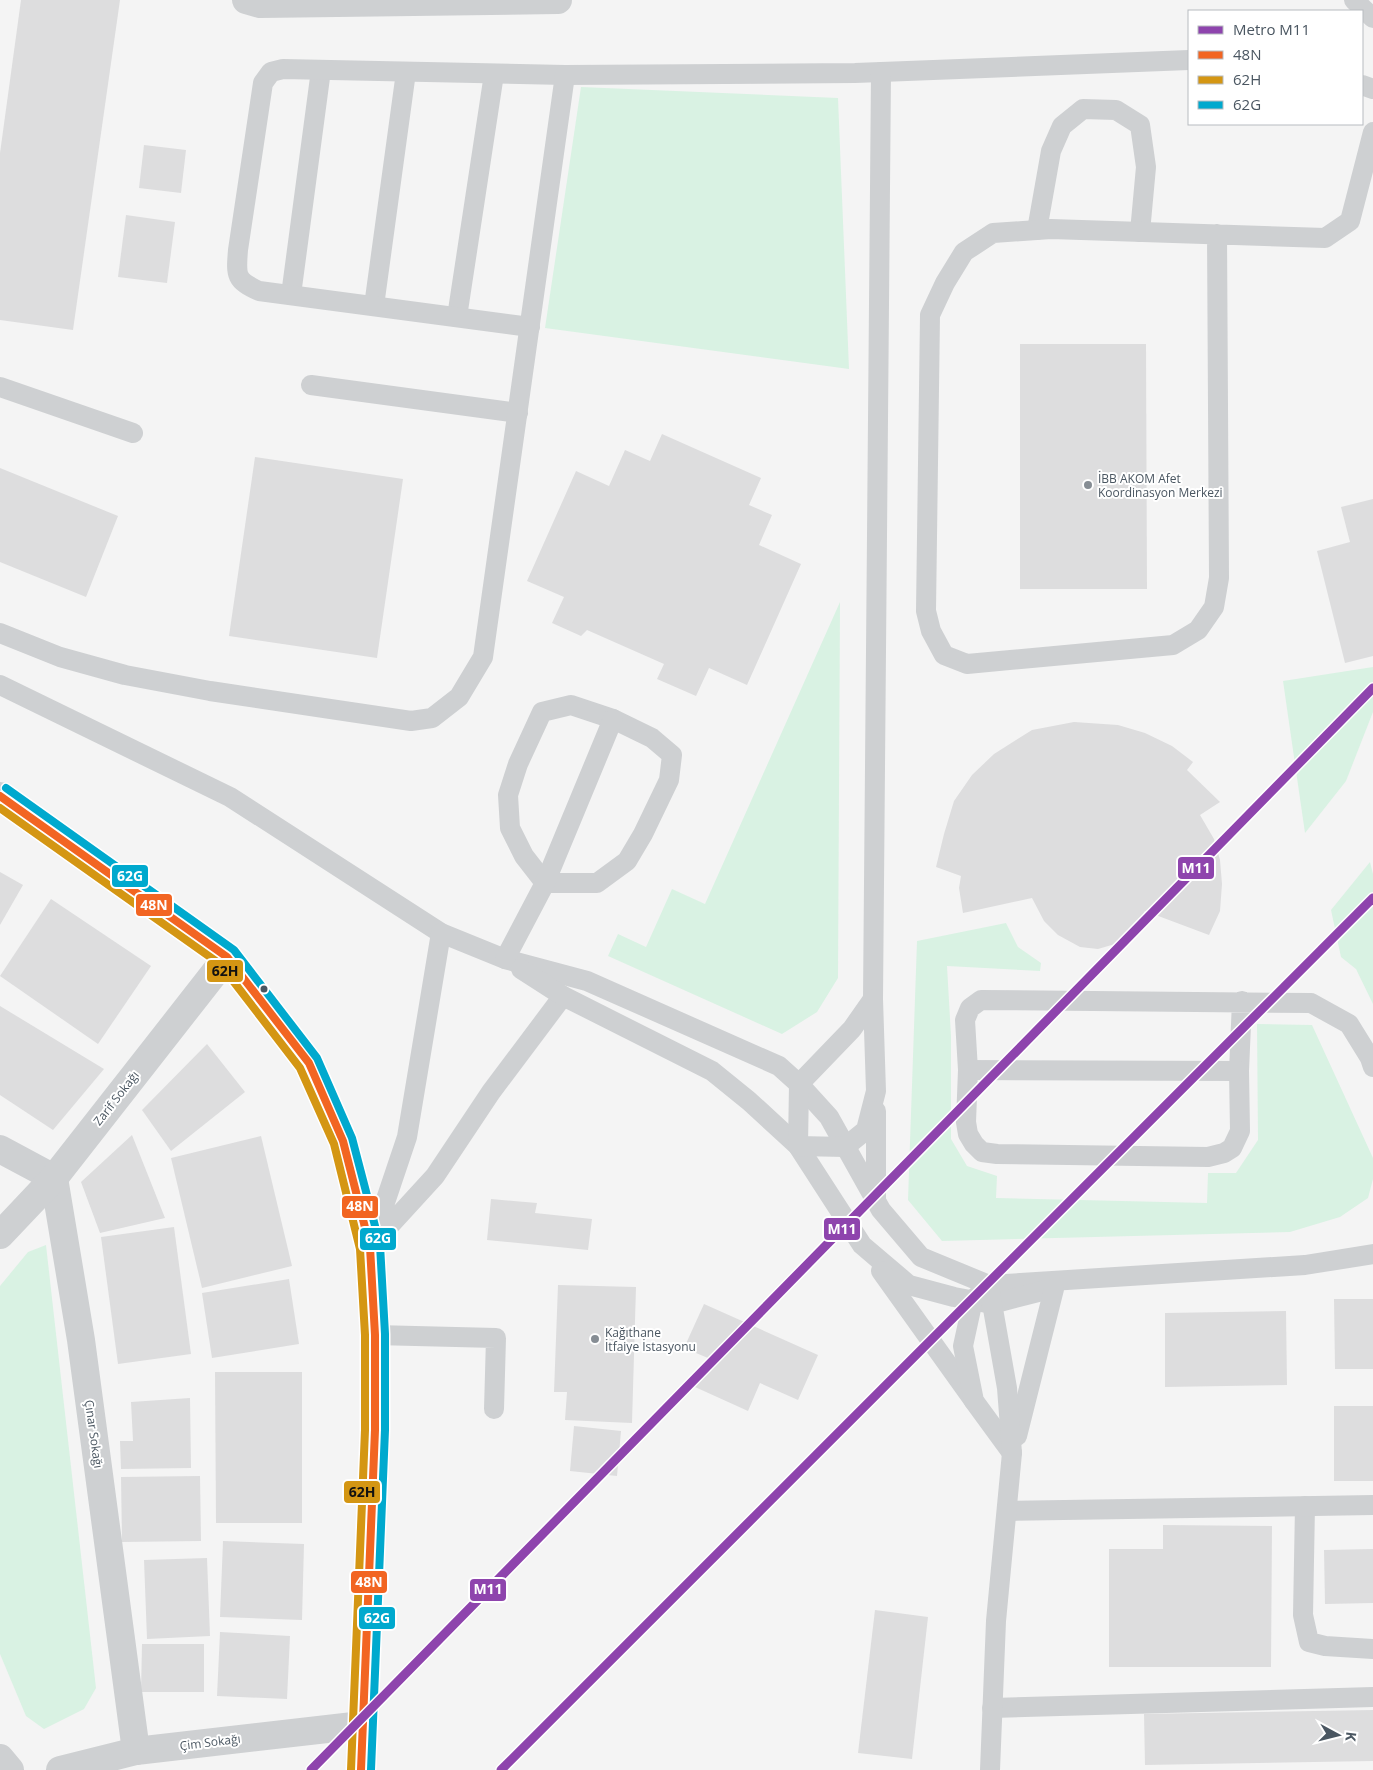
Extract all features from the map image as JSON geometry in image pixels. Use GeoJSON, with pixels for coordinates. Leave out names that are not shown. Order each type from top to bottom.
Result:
{"type":"FeatureCollection","features":[{"type":"Feature","properties":{"kind":"main road"},"geometry":{"type":"LineString","coordinates":[[0,796],[227,957],[309,1063],[343,1141],[370,1247],[375,1335],[375,1430],[361,1770]]}},
{"type":"Feature","properties":{"kind":"street"},"geometry":{"type":"LineString","coordinates":[[246,0],[260,4],[558,0]]}},
{"type":"Feature","properties":{"kind":"street","name":"Zarif Sokağı"},"geometry":{"type":"LineString","coordinates":[[0,1234],[54,1178],[227,957]]}},
{"type":"Feature","properties":{"kind":"street"},"geometry":{"type":"LineString","coordinates":[[0,1149],[54,1178]]}},
{"type":"Feature","properties":{"kind":"street","name":"Çınar Sokağı"},"geometry":{"type":"LineString","coordinates":[[54,1178],[81,1340],[136,1751]]}},
{"type":"Feature","properties":{"kind":"street","name":"Çim Sokağı"},"geometry":{"type":"LineString","coordinates":[[60,1770],[136,1751],[362,1724]]}},
{"type":"Feature","properties":{"kind":"street"},"geometry":{"type":"LineString","coordinates":[[0,1758],[10,1770]]}},
{"type":"Feature","properties":{"kind":"lane"},"geometry":{"type":"LineString","coordinates":[[1354,0],[1373,18]]}},
{"type":"Feature","properties":{"kind":"lane"},"geometry":{"type":"LineString","coordinates":[[530,327],[259,291],[247,285],[239,278],[237,265],[238,250],[263,83],[271,72],[283,69],[566,75],[881,72],[1188,60]]}},
{"type":"Feature","properties":{"kind":"lane"},"geometry":{"type":"LineString","coordinates":[[291,295],[321,70]]}},
{"type":"Feature","properties":{"kind":"lane"},"geometry":{"type":"LineString","coordinates":[[374,306],[406,72]]}},
{"type":"Feature","properties":{"kind":"lane"},"geometry":{"type":"LineString","coordinates":[[876,1201],[876,1091],[873,999],[881,72]]}},
{"type":"Feature","properties":{"kind":"lane"},"geometry":{"type":"LineString","coordinates":[[457,317],[494,74]]}},
{"type":"Feature","properties":{"kind":"lane"},"geometry":{"type":"LineString","coordinates":[[0,633],[60,657],[135,677],[210,691],[410,721],[432,718],[459,697],[484,657],[566,75]]}},
{"type":"Feature","properties":{"kind":"lane"},"geometry":{"type":"LineString","coordinates":[[1037,230],[1051,151],[1062,126],[1083,109],[1116,110],[1140,125],[1146,166],[1140,232]]}},
{"type":"Feature","properties":{"kind":"lane"},"geometry":{"type":"LineString","coordinates":[[1217,234],[1219,578],[1214,607],[1198,630],[1174,645],[967,664],[944,655],[931,631],[926,611],[930,315],[945,283],[964,252],[993,233],[1037,230],[1217,234],[1326,238],[1350,221],[1373,132]]}},
{"type":"Feature","properties":{"kind":"lane"},"geometry":{"type":"LineString","coordinates":[[311,385],[518,413]]}},
{"type":"Feature","properties":{"kind":"lane"},"geometry":{"type":"LineString","coordinates":[[0,388],[133,433]]}},
{"type":"Feature","properties":{"kind":"lane"},"geometry":{"type":"LineString","coordinates":[[0,685],[230,797],[441,933],[506,959],[587,981],[779,1066],[799,1084],[829,1117],[876,1201],[921,1258],[990,1294],[1054,1288],[1119,1277]]}},
{"type":"Feature","properties":{"kind":"lane"},"geometry":{"type":"LineString","coordinates":[[571,705],[614,719],[652,738],[672,755],[669,780],[643,834],[627,861],[597,883],[546,883],[524,856],[510,828],[508,795],[518,764],[542,712],[571,705]]}},
{"type":"Feature","properties":{"kind":"lane"},"geometry":{"type":"LineString","coordinates":[[506,959],[546,883],[614,719]]}},
{"type":"Feature","properties":{"kind":"lane"},"geometry":{"type":"LineString","coordinates":[[370,1247],[407,1137],[441,933]]}},
{"type":"Feature","properties":{"kind":"lane"},"geometry":{"type":"LineString","coordinates":[[506,959],[563,996],[712,1071],[798,1146],[862,1245],[1012,1453]]}},
{"type":"Feature","properties":{"kind":"lane"},"geometry":{"type":"LineString","coordinates":[[370,1247],[435,1176],[491,1092],[563,996]]}},
{"type":"Feature","properties":{"kind":"lane"},"geometry":{"type":"LineString","coordinates":[[798,1146],[799,1084],[852,1029],[873,999]]}},
{"type":"Feature","properties":{"kind":"lane"},"geometry":{"type":"LineString","coordinates":[[1242,1001],[1239,1072],[1240,1131],[1232,1148],[1224,1153],[1208,1157],[997,1154],[982,1152],[968,1134],[966,1122],[968,1070],[965,1020],[970,1008],[981,1000],[1242,1001],[1311,1003],[1349,1024],[1370,1058],[1373,1067]]}},
{"type":"Feature","properties":{"kind":"lane"},"geometry":{"type":"LineString","coordinates":[[968,1070],[1239,1072]]}},
{"type":"Feature","properties":{"kind":"lane"},"geometry":{"type":"LineString","coordinates":[[798,1146],[845,1147],[866,1130],[876,1091]]}},
{"type":"Feature","properties":{"kind":"lane"},"geometry":{"type":"LineString","coordinates":[[862,1245],[909,1285],[973,1300],[990,1294],[1119,1277],[1305,1265],[1373,1254]]}},
{"type":"Feature","properties":{"kind":"lane"},"geometry":{"type":"LineString","coordinates":[[1012,1453],[1054,1288]]}},
{"type":"Feature","properties":{"kind":"lane"},"geometry":{"type":"LineString","coordinates":[[990,1294],[1007,1388],[1012,1453],[1008,1511],[996,1621],[990,1770]]}},
{"type":"Feature","properties":{"kind":"lane"},"geometry":{"type":"LineString","coordinates":[[973,1300],[963,1346],[974,1401]]}},
{"type":"Feature","properties":{"kind":"lane"},"geometry":{"type":"LineString","coordinates":[[375,1335],[496,1338],[494,1409]]}},
{"type":"Feature","properties":{"kind":"lane"},"geometry":{"type":"LineString","coordinates":[[1008,1511],[1373,1505]]}},
{"type":"Feature","properties":{"kind":"lane"},"geometry":{"type":"LineString","coordinates":[[1304,1506],[1303,1615],[1309,1642],[1325,1646],[1373,1649]]}},
{"type":"Feature","properties":{"kind":"lane"},"geometry":{"type":"LineString","coordinates":[[992,1708],[1373,1697]]}},
{"type":"Feature","properties":{"kind":"green space"},"geometry":{"type":"Polygon","coordinates":[[[581,87],[838,98],[849,369],[545,328],[581,87]]]}},
{"type":"Feature","properties":{"kind":"green space"},"geometry":{"type":"Polygon","coordinates":[[[840,602],[838,978],[817,1012],[782,1034],[608,956],[618,934],[646,947],[672,889],[705,904],[840,602]]]}},
{"type":"Feature","properties":{"kind":"green space"},"geometry":{"type":"Polygon","coordinates":[[[1373,667],[1373,712],[1346,781],[1305,833],[1283,681],[1373,667]]]}},
{"type":"Feature","properties":{"kind":"green space"},"geometry":{"type":"Polygon","coordinates":[[[1370,862],[1373,874],[1373,1004],[1356,969],[1341,957],[1331,910],[1370,862]]]}},
{"type":"Feature","properties":{"kind":"green space"},"geometry":{"type":"Polygon","coordinates":[[[1006,923],[1018,947],[1041,963],[1040,971],[947,966],[951,1036],[951,1139],[967,1166],[997,1176],[996,1198],[1207,1203],[1208,1173],[1236,1173],[1258,1140],[1257,1024],[1312,1025],[1373,1158],[1373,1179],[1368,1198],[1340,1217],[1290,1232],[942,1241],[908,1200],[917,941],[1006,923]]]}},
{"type":"Feature","properties":{"kind":"green space"},"geometry":{"type":"Polygon","coordinates":[[[46,1245],[96,1688],[84,1709],[44,1729],[26,1716],[0,1654],[0,1286],[28,1252],[46,1245]]]}},
{"type":"Feature","properties":{"kind":"building"},"geometry":{"type":"Polygon","coordinates":[[[21,0],[120,0],[73,330],[0,320],[0,153],[21,0]]]}},
{"type":"Feature","properties":{"kind":"building"},"geometry":{"type":"Polygon","coordinates":[[[144,145],[186,150],[181,193],[139,188],[144,145]]]}},
{"type":"Feature","properties":{"kind":"building"},"geometry":{"type":"Polygon","coordinates":[[[126,215],[175,222],[167,283],[118,277],[126,215]]]}},
{"type":"Feature","properties":{"kind":"building"},"geometry":{"type":"Polygon","coordinates":[[[1020,344],[1146,344],[1147,589],[1020,589],[1020,344]]]}},
{"type":"Feature","properties":{"kind":"building"},"geometry":{"type":"Polygon","coordinates":[[[662,434],[761,478],[749,505],[772,515],[759,545],[801,564],[747,685],[709,668],[696,696],[657,679],[664,664],[587,630],[581,636],[552,623],[564,597],[527,581],[576,471],[609,486],[625,450],[650,461],[662,434]]]}},
{"type":"Feature","properties":{"kind":"building"},"geometry":{"type":"Polygon","coordinates":[[[255,457],[403,479],[377,658],[229,636],[255,457]]]}},
{"type":"Feature","properties":{"kind":"building"},"geometry":{"type":"Polygon","coordinates":[[[0,468],[118,516],[86,597],[0,562],[0,468]]]}},
{"type":"Feature","properties":{"kind":"building"},"geometry":{"type":"Polygon","coordinates":[[[1373,499],[1373,656],[1345,663],[1317,551],[1350,542],[1341,507],[1373,499]]]}},
{"type":"Feature","properties":{"kind":"building"},"geometry":{"type":"Polygon","coordinates":[[[1074,722],[1118,725],[1145,733],[1172,746],[1193,762],[1187,770],[1220,802],[1200,815],[1214,839],[1220,860],[1222,884],[1220,911],[1209,935],[1145,911],[1132,931],[1115,944],[1098,949],[1080,947],[1058,935],[1044,921],[1032,898],[963,913],[959,888],[961,876],[936,867],[954,801],[972,775],[994,754],[1032,730],[1074,722]]]}},
{"type":"Feature","properties":{"kind":"building"},"geometry":{"type":"Polygon","coordinates":[[[0,872],[23,885],[0,925],[0,872]]]}},
{"type":"Feature","properties":{"kind":"building"},"geometry":{"type":"Polygon","coordinates":[[[51,899],[151,966],[98,1044],[0,976],[51,899]]]}},
{"type":"Feature","properties":{"kind":"building"},"geometry":{"type":"Polygon","coordinates":[[[0,1006],[104,1069],[53,1130],[0,1095],[0,1006]]]}},
{"type":"Feature","properties":{"kind":"building"},"geometry":{"type":"Polygon","coordinates":[[[207,1044],[245,1092],[171,1151],[142,1110],[207,1044]]]}},
{"type":"Feature","properties":{"kind":"building"},"geometry":{"type":"Polygon","coordinates":[[[132,1135],[165,1218],[100,1233],[81,1182],[132,1135]]]}},
{"type":"Feature","properties":{"kind":"building"},"geometry":{"type":"Polygon","coordinates":[[[261,1136],[292,1266],[202,1288],[171,1158],[261,1136]]]}},
{"type":"Feature","properties":{"kind":"building"},"geometry":{"type":"Polygon","coordinates":[[[491,1199],[537,1203],[535,1213],[592,1219],[588,1250],[487,1240],[491,1199]]]}},
{"type":"Feature","properties":{"kind":"building"},"geometry":{"type":"Polygon","coordinates":[[[174,1227],[191,1354],[118,1364],[101,1237],[174,1227]]]}},
{"type":"Feature","properties":{"kind":"building"},"geometry":{"type":"Polygon","coordinates":[[[289,1279],[299,1344],[212,1358],[202,1293],[289,1279]]]}},
{"type":"Feature","properties":{"kind":"building","name":"Kağıthane İtfaiye İstasyonu"},"geometry":{"type":"Polygon","coordinates":[[[558,1285],[636,1287],[632,1423],[565,1420],[567,1392],[554,1392],[558,1285]]]}},
{"type":"Feature","properties":{"kind":"building"},"geometry":{"type":"Polygon","coordinates":[[[1334,1299],[1373,1299],[1373,1369],[1335,1369],[1334,1299]]]}},
{"type":"Feature","properties":{"kind":"building"},"geometry":{"type":"Polygon","coordinates":[[[704,1304],[818,1355],[798,1400],[760,1383],[748,1411],[695,1387],[708,1358],[684,1348],[704,1304]]]}},
{"type":"Feature","properties":{"kind":"building"},"geometry":{"type":"Polygon","coordinates":[[[1286,1311],[1287,1385],[1165,1387],[1165,1313],[1286,1311]]]}},
{"type":"Feature","properties":{"kind":"building"},"geometry":{"type":"Polygon","coordinates":[[[215,1372],[302,1372],[302,1523],[216,1523],[215,1372]]]}},
{"type":"Feature","properties":{"kind":"building"},"geometry":{"type":"Polygon","coordinates":[[[190,1398],[191,1468],[121,1469],[120,1441],[133,1441],[131,1402],[190,1398]]]}},
{"type":"Feature","properties":{"kind":"building"},"geometry":{"type":"Polygon","coordinates":[[[1334,1406],[1373,1406],[1373,1481],[1334,1481],[1334,1406]]]}},
{"type":"Feature","properties":{"kind":"building"},"geometry":{"type":"Polygon","coordinates":[[[574,1426],[621,1431],[617,1476],[570,1471],[574,1426]]]}},
{"type":"Feature","properties":{"kind":"building"},"geometry":{"type":"Polygon","coordinates":[[[200,1476],[201,1541],[122,1542],[121,1477],[200,1476]]]}},
{"type":"Feature","properties":{"kind":"building"},"geometry":{"type":"Polygon","coordinates":[[[1163,1525],[1272,1526],[1271,1667],[1109,1667],[1109,1549],[1163,1549],[1163,1525]]]}},
{"type":"Feature","properties":{"kind":"building"},"geometry":{"type":"Polygon","coordinates":[[[223,1541],[304,1544],[302,1620],[220,1617],[223,1541]]]}},
{"type":"Feature","properties":{"kind":"building"},"geometry":{"type":"Polygon","coordinates":[[[1373,1549],[1373,1603],[1325,1604],[1324,1550],[1373,1549]]]}},
{"type":"Feature","properties":{"kind":"building"},"geometry":{"type":"Polygon","coordinates":[[[207,1558],[210,1636],[147,1639],[144,1560],[207,1558]]]}},
{"type":"Feature","properties":{"kind":"building"},"geometry":{"type":"Polygon","coordinates":[[[875,1610],[928,1617],[912,1759],[858,1753],[875,1610]]]}},
{"type":"Feature","properties":{"kind":"building"},"geometry":{"type":"Polygon","coordinates":[[[220,1632],[290,1636],[287,1699],[217,1696],[220,1632]]]}},
{"type":"Feature","properties":{"kind":"building"},"geometry":{"type":"Polygon","coordinates":[[[142,1644],[204,1644],[204,1692],[141,1692],[142,1644]]]}},
{"type":"Feature","properties":{"kind":"building"},"geometry":{"type":"Polygon","coordinates":[[[1373,1710],[1373,1761],[1145,1765],[1144,1714],[1373,1710]]]}},
{"type":"Feature","properties":{"kind":"metro line","name":"M11"},"geometry":{"type":"LineString","coordinates":[[311,1770],[1373,688]]}},
{"type":"Feature","properties":{"kind":"metro line","name":"M11"},"geometry":{"type":"LineString","coordinates":[[501,1770],[1373,898]]}},
{"type":"Feature","properties":{"kind":"transit line","name":"62G"},"geometry":{"type":"LineString","coordinates":[[6,788],[234,950],[317,1058],[352,1138],[380,1245],[385,1334],[385,1430],[371,1770]]}},
{"type":"Feature","properties":{"kind":"transit line","name":"48N"},"geometry":{"type":"LineString","coordinates":[[0,796],[227,957],[309,1063],[343,1141],[370,1247],[375,1335],[375,1430],[361,1770]]}},
{"type":"Feature","properties":{"kind":"transit line","name":"62H"},"geometry":{"type":"LineString","coordinates":[[0,808],[220,964],[300,1068],[334,1144],[360,1249],[365,1335],[365,1430],[351,1770]]}},
{"type":"Feature","properties":{"kind":"place","name":"İBB AKOM Afet Koordinasyon Merkezi"},"geometry":{"type":"Point","coordinates":[1088,485]}},
{"type":"Feature","properties":{"kind":"place","name":"Kağıthane İtfaiye İstasyonu"},"geometry":{"type":"Point","coordinates":[595,1339]}}]}
